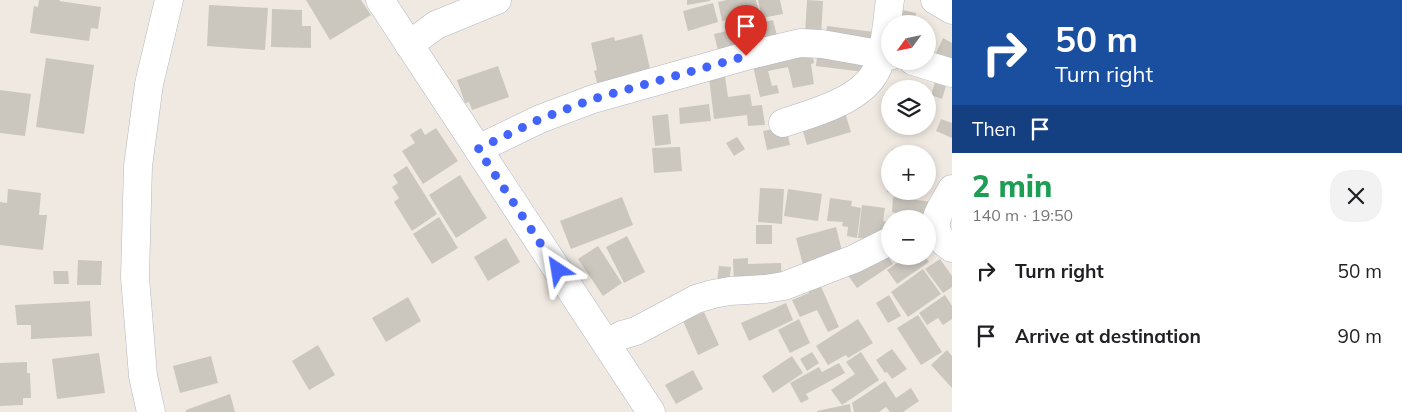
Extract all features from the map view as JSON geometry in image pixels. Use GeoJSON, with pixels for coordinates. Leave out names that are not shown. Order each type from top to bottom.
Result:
{"type":"FeatureCollection","features":[{"type":"Feature","properties":{"kind":"street"},"geometry":{"type":"LineString","coordinates":[[151,412],[143,376],[135,277],[138,166],[149,84],[169,0]]}},
{"type":"Feature","properties":{"kind":"street"},"geometry":{"type":"LineString","coordinates":[[380,0],[651,412]]}},
{"type":"Feature","properties":{"kind":"street"},"geometry":{"type":"LineString","coordinates":[[409,45],[436,25],[497,0]]}},
{"type":"Feature","properties":{"kind":"street"},"geometry":{"type":"LineString","coordinates":[[889,15],[890,0]]}},
{"type":"Feature","properties":{"kind":"street"},"geometry":{"type":"LineString","coordinates":[[935,0],[952,10]]}},
{"type":"Feature","properties":{"kind":"street"},"geometry":{"type":"LineString","coordinates":[[478,149],[540,119],[593,99],[782,47],[810,43],[881,54]]}},
{"type":"Feature","properties":{"kind":"street"},"geometry":{"type":"LineString","coordinates":[[783,123],[831,106],[857,92],[876,72],[881,60]]}},
{"type":"Feature","properties":{"kind":"street"},"geometry":{"type":"LineString","coordinates":[[936,68],[952,73]]}},
{"type":"Feature","properties":{"kind":"street"},"geometry":{"type":"LineString","coordinates":[[936,214],[952,189]]}},
{"type":"Feature","properties":{"kind":"street"},"geometry":{"type":"LineString","coordinates":[[936,232],[943,242],[952,248]]}},
{"type":"Feature","properties":{"kind":"street"},"geometry":{"type":"LineString","coordinates":[[606,343],[636,331],[696,299],[730,291],[784,286],[881,246]]}},
{"type":"Feature","properties":{"kind":"building"},"geometry":{"type":"Polygon","coordinates":[[[39,0],[60,0],[101,7],[98,29],[91,28],[89,41],[30,33],[34,6],[38,7],[39,0]]]}},
{"type":"Feature","properties":{"kind":"building"},"geometry":{"type":"Polygon","coordinates":[[[306,0],[361,0],[371,15],[330,40],[306,0]]]}},
{"type":"Feature","properties":{"kind":"building"},"geometry":{"type":"Polygon","coordinates":[[[687,0],[710,0],[710,1],[687,5],[687,0]]]}},
{"type":"Feature","properties":{"kind":"building"},"geometry":{"type":"Polygon","coordinates":[[[727,0],[756,0],[760,15],[746,18],[745,15],[722,21],[718,2],[727,0]]]}},
{"type":"Feature","properties":{"kind":"building"},"geometry":{"type":"Polygon","coordinates":[[[758,0],[780,0],[783,14],[762,18],[758,0]]]}},
{"type":"Feature","properties":{"kind":"building"},"geometry":{"type":"Polygon","coordinates":[[[807,0],[823,1],[821,35],[805,34],[807,0]]]}},
{"type":"Feature","properties":{"kind":"building"},"geometry":{"type":"Polygon","coordinates":[[[713,3],[718,22],[688,31],[683,11],[713,3]]]}},
{"type":"Feature","properties":{"kind":"building"},"geometry":{"type":"Polygon","coordinates":[[[209,5],[268,8],[265,50],[207,46],[209,5]]]}},
{"type":"Feature","properties":{"kind":"building"},"geometry":{"type":"Polygon","coordinates":[[[893,8],[916,13],[916,15],[892,15],[893,8]]]}},
{"type":"Feature","properties":{"kind":"building"},"geometry":{"type":"Polygon","coordinates":[[[272,9],[302,10],[302,26],[311,26],[311,48],[271,47],[272,9]]]}},
{"type":"Feature","properties":{"kind":"building"},"geometry":{"type":"Polygon","coordinates":[[[773,20],[779,44],[720,59],[714,34],[773,20]]]}},
{"type":"Feature","properties":{"kind":"building"},"geometry":{"type":"Polygon","coordinates":[[[827,26],[881,33],[880,50],[825,43],[827,26]]]}},
{"type":"Feature","properties":{"kind":"building"},"geometry":{"type":"Polygon","coordinates":[[[642,34],[652,77],[599,90],[594,71],[597,70],[591,43],[614,37],[615,41],[642,34]]]}},
{"type":"Feature","properties":{"kind":"building"},"geometry":{"type":"Polygon","coordinates":[[[943,38],[952,43],[952,69],[936,61],[936,53],[943,38]]]}},
{"type":"Feature","properties":{"kind":"building"},"geometry":{"type":"Polygon","coordinates":[[[811,45],[814,63],[811,64],[814,84],[793,88],[788,67],[768,71],[772,86],[777,85],[779,93],[760,97],[751,57],[811,45]]]}},
{"type":"Feature","properties":{"kind":"building"},"geometry":{"type":"Polygon","coordinates":[[[818,47],[866,54],[864,72],[816,66],[818,47]]]}},
{"type":"Feature","properties":{"kind":"building"},"geometry":{"type":"Polygon","coordinates":[[[46,58],[94,65],[84,134],[36,127],[46,58]]]}},
{"type":"Feature","properties":{"kind":"building"},"geometry":{"type":"Polygon","coordinates":[[[498,66],[509,97],[472,110],[469,102],[465,103],[457,80],[498,66]]]}},
{"type":"Feature","properties":{"kind":"building"},"geometry":{"type":"Polygon","coordinates":[[[725,76],[728,97],[750,94],[752,106],[762,105],[765,125],[748,126],[747,115],[714,119],[709,78],[725,76]]]}},
{"type":"Feature","properties":{"kind":"building"},"geometry":{"type":"Polygon","coordinates":[[[936,82],[946,86],[942,99],[936,97],[936,82]]]}},
{"type":"Feature","properties":{"kind":"building"},"geometry":{"type":"Polygon","coordinates":[[[0,90],[31,94],[25,136],[0,133],[0,90]]]}},
{"type":"Feature","properties":{"kind":"building"},"geometry":{"type":"Polygon","coordinates":[[[709,104],[711,121],[680,124],[679,108],[709,104]]]}},
{"type":"Feature","properties":{"kind":"building"},"geometry":{"type":"Polygon","coordinates":[[[844,109],[851,132],[807,145],[800,122],[844,109]]]}},
{"type":"Feature","properties":{"kind":"building"},"geometry":{"type":"Polygon","coordinates":[[[668,114],[671,144],[655,146],[652,116],[668,114]]]}},
{"type":"Feature","properties":{"kind":"building"},"geometry":{"type":"Polygon","coordinates":[[[941,119],[952,123],[952,138],[936,131],[941,119]]]}},
{"type":"Feature","properties":{"kind":"building"},"geometry":{"type":"Polygon","coordinates":[[[786,127],[790,145],[767,150],[763,131],[786,127]]]}},
{"type":"Feature","properties":{"kind":"building"},"geometry":{"type":"Polygon","coordinates":[[[421,128],[425,135],[436,128],[458,161],[423,184],[402,151],[415,143],[410,135],[421,128]]]}},
{"type":"Feature","properties":{"kind":"building"},"geometry":{"type":"Polygon","coordinates":[[[737,137],[745,149],[734,156],[726,143],[737,137]]]}},
{"type":"Feature","properties":{"kind":"building"},"geometry":{"type":"Polygon","coordinates":[[[680,147],[682,171],[654,173],[652,148],[680,147]]]}},
{"type":"Feature","properties":{"kind":"building"},"geometry":{"type":"Polygon","coordinates":[[[407,166],[437,214],[412,231],[394,202],[399,198],[392,187],[398,183],[393,175],[407,166]]]}},
{"type":"Feature","properties":{"kind":"building"},"geometry":{"type":"Polygon","coordinates":[[[460,175],[487,218],[456,238],[429,195],[460,175]]]}},
{"type":"Feature","properties":{"kind":"building"},"geometry":{"type":"Polygon","coordinates":[[[760,188],[784,189],[782,224],[758,222],[760,188]]]}},
{"type":"Feature","properties":{"kind":"building"},"geometry":{"type":"Polygon","coordinates":[[[8,189],[41,193],[39,215],[47,215],[43,250],[0,245],[0,202],[7,203],[8,189]]]}},
{"type":"Feature","properties":{"kind":"building"},"geometry":{"type":"Polygon","coordinates":[[[788,189],[822,194],[818,221],[784,216],[788,189]]]}},
{"type":"Feature","properties":{"kind":"building"},"geometry":{"type":"Polygon","coordinates":[[[622,197],[633,225],[571,249],[560,221],[622,197]]]}},
{"type":"Feature","properties":{"kind":"building"},"geometry":{"type":"Polygon","coordinates":[[[830,198],[852,201],[851,206],[861,208],[857,238],[847,236],[848,227],[842,226],[843,222],[827,221],[830,198]]]}},
{"type":"Feature","properties":{"kind":"building"},"geometry":{"type":"Polygon","coordinates":[[[893,200],[932,202],[930,210],[892,210],[893,200]]]}},
{"type":"Feature","properties":{"kind":"building"},"geometry":{"type":"Polygon","coordinates":[[[862,205],[885,208],[885,210],[881,210],[881,241],[858,238],[862,205]]]}},
{"type":"Feature","properties":{"kind":"building"},"geometry":{"type":"Polygon","coordinates":[[[439,217],[458,248],[432,264],[413,234],[439,217]]]}},
{"type":"Feature","properties":{"kind":"building"},"geometry":{"type":"Polygon","coordinates":[[[756,225],[772,225],[772,244],[756,244],[756,225]]]}},
{"type":"Feature","properties":{"kind":"building"},"geometry":{"type":"Polygon","coordinates":[[[836,227],[844,259],[804,269],[796,238],[836,227]]]}},
{"type":"Feature","properties":{"kind":"building"},"geometry":{"type":"Polygon","coordinates":[[[627,236],[645,272],[624,283],[606,247],[627,236]]]}},
{"type":"Feature","properties":{"kind":"building"},"geometry":{"type":"Polygon","coordinates":[[[506,238],[520,262],[488,281],[474,257],[506,238]]]}},
{"type":"Feature","properties":{"kind":"building"},"geometry":{"type":"Polygon","coordinates":[[[598,246],[622,283],[603,296],[578,259],[598,246]]]}},
{"type":"Feature","properties":{"kind":"building"},"geometry":{"type":"Polygon","coordinates":[[[881,248],[881,265],[892,265],[857,288],[845,271],[881,248]]]}},
{"type":"Feature","properties":{"kind":"building"},"geometry":{"type":"Polygon","coordinates":[[[748,258],[748,264],[781,263],[782,285],[734,288],[733,259],[748,258]]]}},
{"type":"Feature","properties":{"kind":"building"},"geometry":{"type":"Polygon","coordinates":[[[940,259],[952,276],[952,287],[943,293],[925,269],[931,265],[936,265],[936,262],[940,259]]]}},
{"type":"Feature","properties":{"kind":"building"},"geometry":{"type":"Polygon","coordinates":[[[78,260],[102,261],[101,285],[77,285],[78,260]]]}},
{"type":"Feature","properties":{"kind":"building"},"geometry":{"type":"Polygon","coordinates":[[[894,265],[925,265],[897,284],[887,270],[894,265]]]}},
{"type":"Feature","properties":{"kind":"building"},"geometry":{"type":"Polygon","coordinates":[[[719,266],[731,267],[729,284],[717,282],[719,266]]]}},
{"type":"Feature","properties":{"kind":"building"},"geometry":{"type":"Polygon","coordinates":[[[923,269],[941,294],[908,317],[891,292],[923,269]]]}},
{"type":"Feature","properties":{"kind":"building"},"geometry":{"type":"Polygon","coordinates":[[[53,271],[68,271],[69,284],[54,284],[53,271]]]}},
{"type":"Feature","properties":{"kind":"building"},"geometry":{"type":"Polygon","coordinates":[[[818,280],[839,327],[828,332],[817,310],[800,317],[792,300],[809,293],[806,285],[818,280]]]}},
{"type":"Feature","properties":{"kind":"building"},"geometry":{"type":"Polygon","coordinates":[[[889,295],[901,316],[888,323],[876,303],[889,295]]]}},
{"type":"Feature","properties":{"kind":"building"},"geometry":{"type":"Polygon","coordinates":[[[945,295],[952,306],[952,319],[943,325],[938,318],[927,325],[919,313],[945,295]]]}},
{"type":"Feature","properties":{"kind":"building"},"geometry":{"type":"Polygon","coordinates":[[[408,297],[421,321],[386,342],[372,318],[408,297]]]}},
{"type":"Feature","properties":{"kind":"building"},"geometry":{"type":"Polygon","coordinates":[[[90,301],[92,336],[31,339],[31,325],[17,325],[15,305],[90,301]]]}},
{"type":"Feature","properties":{"kind":"building"},"geometry":{"type":"Polygon","coordinates":[[[786,303],[793,320],[749,341],[741,323],[786,303]]]}},
{"type":"Feature","properties":{"kind":"building"},"geometry":{"type":"Polygon","coordinates":[[[704,312],[719,345],[698,355],[683,321],[704,312]]]}},
{"type":"Feature","properties":{"kind":"building"},"geometry":{"type":"Polygon","coordinates":[[[918,315],[942,352],[921,365],[897,328],[918,315]]]}},
{"type":"Feature","properties":{"kind":"building"},"geometry":{"type":"Polygon","coordinates":[[[799,319],[810,343],[790,353],[778,330],[799,319]]]}},
{"type":"Feature","properties":{"kind":"building"},"geometry":{"type":"Polygon","coordinates":[[[858,319],[873,343],[848,358],[846,355],[828,365],[816,346],[858,319]]]}},
{"type":"Feature","properties":{"kind":"building"},"geometry":{"type":"Polygon","coordinates":[[[318,345],[335,375],[309,390],[292,361],[318,345]]]}},
{"type":"Feature","properties":{"kind":"building"},"geometry":{"type":"Polygon","coordinates":[[[892,349],[907,369],[892,379],[876,360],[892,349]]]}},
{"type":"Feature","properties":{"kind":"building"},"geometry":{"type":"Polygon","coordinates":[[[947,350],[952,356],[952,388],[931,365],[947,350]]]}},
{"type":"Feature","properties":{"kind":"building"},"geometry":{"type":"Polygon","coordinates":[[[812,352],[819,363],[807,371],[800,359],[812,352]]]}},
{"type":"Feature","properties":{"kind":"building"},"geometry":{"type":"Polygon","coordinates":[[[861,352],[879,380],[842,405],[831,390],[855,374],[846,362],[861,352]]]}},
{"type":"Feature","properties":{"kind":"building"},"geometry":{"type":"Polygon","coordinates":[[[99,353],[105,393],[57,399],[52,359],[99,353]]]}},
{"type":"Feature","properties":{"kind":"building"},"geometry":{"type":"Polygon","coordinates":[[[211,356],[218,383],[180,393],[173,366],[211,356]]]}},
{"type":"Feature","properties":{"kind":"building"},"geometry":{"type":"Polygon","coordinates":[[[792,356],[803,373],[773,393],[762,376],[792,356]]]}},
{"type":"Feature","properties":{"kind":"building"},"geometry":{"type":"Polygon","coordinates":[[[27,362],[27,373],[30,373],[31,398],[23,398],[23,405],[0,406],[0,363],[27,362]]]}},
{"type":"Feature","properties":{"kind":"building"},"geometry":{"type":"Polygon","coordinates":[[[839,363],[845,373],[806,394],[809,399],[801,403],[790,383],[819,367],[822,372],[839,363]]]}},
{"type":"Feature","properties":{"kind":"building"},"geometry":{"type":"Polygon","coordinates":[[[693,370],[703,389],[676,404],[665,385],[693,370]]]}},
{"type":"Feature","properties":{"kind":"building"},"geometry":{"type":"Polygon","coordinates":[[[885,381],[896,398],[911,388],[919,401],[903,412],[890,412],[886,407],[879,412],[854,412],[852,403],[885,381]]]}},
{"type":"Feature","properties":{"kind":"building"},"geometry":{"type":"Polygon","coordinates":[[[230,394],[235,412],[186,412],[186,410],[230,394]]]}},
{"type":"Feature","properties":{"kind":"building"},"geometry":{"type":"Polygon","coordinates":[[[850,404],[851,412],[817,412],[817,411],[850,404]]]}},
{"type":"Feature","properties":{"kind":"route"},"geometry":{"type":"LineString","coordinates":[[558,270],[478,149],[540,119],[593,99],[746,56]]}}]}
